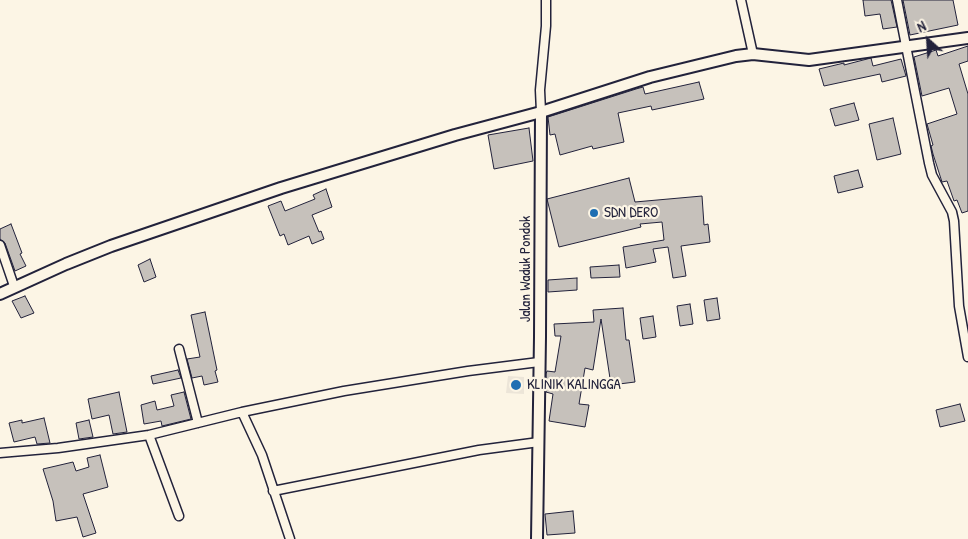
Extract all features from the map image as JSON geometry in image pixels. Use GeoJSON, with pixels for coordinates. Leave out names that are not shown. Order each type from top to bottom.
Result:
{"type":"FeatureCollection","features":[{"type":"Feature","properties":{"kind":"street","name":"Jalan Waduk Pondok"},"geometry":{"type":"LineString","coordinates":[[537,539],[540,90],[546,26],[546,0]]}},
{"type":"Feature","properties":{"kind":"street"},"geometry":{"type":"LineString","coordinates":[[741,0],[753,54]]}},
{"type":"Feature","properties":{"kind":"street"},"geometry":{"type":"LineString","coordinates":[[897,0],[932,175],[952,212],[954,221],[959,306],[968,357]]}},
{"type":"Feature","properties":{"kind":"street"},"geometry":{"type":"LineString","coordinates":[[0,294],[14,286],[111,246],[282,188],[455,135],[540,112],[650,77],[736,56],[753,54],[809,60],[968,38]]}},
{"type":"Feature","properties":{"kind":"street"},"geometry":{"type":"LineString","coordinates":[[0,246],[14,286]]}},
{"type":"Feature","properties":{"kind":"street"},"geometry":{"type":"LineString","coordinates":[[959,306],[968,305]]}},
{"type":"Feature","properties":{"kind":"street"},"geometry":{"type":"LineString","coordinates":[[179,349],[198,423]]}},
{"type":"Feature","properties":{"kind":"street"},"geometry":{"type":"LineString","coordinates":[[0,453],[76,446],[149,435],[242,412],[344,391],[460,372],[539,362]]}},
{"type":"Feature","properties":{"kind":"street"},"geometry":{"type":"LineString","coordinates":[[242,412],[262,455],[290,539]]}},
{"type":"Feature","properties":{"kind":"street"},"geometry":{"type":"LineString","coordinates":[[149,435],[179,516]]}},
{"type":"Feature","properties":{"kind":"street"},"geometry":{"type":"LineString","coordinates":[[273,491],[479,450],[538,442]]}},
{"type":"Feature","properties":{"kind":"shaded area","name":"KLINIK KALINGGA"},"geometry":{"type":"Polygon","coordinates":[[[508,376],[524,377],[524,394],[506,393],[508,376]]]}},
{"type":"Feature","properties":{"kind":"building"},"geometry":{"type":"Polygon","coordinates":[[[863,0],[891,0],[897,27],[883,29],[880,14],[865,16],[863,0]]]}},
{"type":"Feature","properties":{"kind":"building"},"geometry":{"type":"Polygon","coordinates":[[[903,0],[953,0],[958,25],[910,35],[903,0]]]}},
{"type":"Feature","properties":{"kind":"building"},"geometry":{"type":"Polygon","coordinates":[[[968,46],[968,61],[959,64],[968,94],[968,211],[962,213],[957,200],[954,201],[947,181],[942,182],[933,154],[931,146],[933,145],[927,124],[957,114],[949,88],[922,96],[914,57],[936,50],[938,56],[968,46]]]}},
{"type":"Feature","properties":{"kind":"building"},"geometry":{"type":"Polygon","coordinates":[[[871,58],[873,66],[901,59],[906,76],[882,82],[880,74],[824,86],[819,69],[871,58]]]}},
{"type":"Feature","properties":{"kind":"building"},"geometry":{"type":"Polygon","coordinates":[[[699,82],[704,99],[652,110],[651,106],[618,113],[624,142],[593,149],[592,146],[560,155],[555,134],[550,135],[548,117],[643,87],[645,94],[699,82]]]}},
{"type":"Feature","properties":{"kind":"building"},"geometry":{"type":"Polygon","coordinates":[[[854,103],[859,120],[835,126],[830,109],[854,103]]]}},
{"type":"Feature","properties":{"kind":"building"},"geometry":{"type":"Polygon","coordinates":[[[893,118],[901,154],[877,160],[869,124],[893,118]]]}},
{"type":"Feature","properties":{"kind":"building"},"geometry":{"type":"Polygon","coordinates":[[[529,128],[533,161],[494,169],[488,135],[529,128]]]}},
{"type":"Feature","properties":{"kind":"building"},"geometry":{"type":"Polygon","coordinates":[[[858,170],[863,187],[838,193],[834,176],[858,170]]]}},
{"type":"Feature","properties":{"kind":"building"},"geometry":{"type":"Polygon","coordinates":[[[629,178],[635,202],[702,196],[704,225],[708,224],[710,242],[681,246],[686,276],[673,278],[668,247],[653,249],[656,262],[626,268],[623,247],[664,240],[662,222],[640,224],[641,227],[559,247],[547,199],[629,178]]]}},
{"type":"Feature","properties":{"kind":"building"},"geometry":{"type":"Polygon","coordinates":[[[326,189],[332,207],[312,215],[324,239],[312,244],[309,236],[288,245],[284,234],[280,236],[268,206],[281,201],[285,211],[315,199],[313,195],[326,189]]]}},
{"type":"Feature","properties":{"kind":"building"},"geometry":{"type":"Polygon","coordinates":[[[11,224],[22,253],[20,254],[26,266],[15,271],[5,243],[0,239],[0,229],[11,224]]]}},
{"type":"Feature","properties":{"kind":"building"},"geometry":{"type":"Polygon","coordinates":[[[150,259],[156,277],[144,282],[138,265],[150,259]]]}},
{"type":"Feature","properties":{"kind":"building"},"geometry":{"type":"Polygon","coordinates":[[[619,265],[620,277],[591,278],[590,267],[619,265]]]}},
{"type":"Feature","properties":{"kind":"building"},"geometry":{"type":"Polygon","coordinates":[[[577,278],[577,290],[548,292],[548,280],[577,278]]]}},
{"type":"Feature","properties":{"kind":"building"},"geometry":{"type":"Polygon","coordinates":[[[25,296],[34,313],[21,318],[12,301],[25,296]]]}},
{"type":"Feature","properties":{"kind":"building"},"geometry":{"type":"Polygon","coordinates":[[[717,298],[720,319],[707,321],[704,300],[717,298]]]}},
{"type":"Feature","properties":{"kind":"building"},"geometry":{"type":"Polygon","coordinates":[[[690,304],[693,324],[680,326],[677,306],[690,304]]]}},
{"type":"Feature","properties":{"kind":"building"},"geometry":{"type":"Polygon","coordinates":[[[623,308],[626,340],[629,340],[635,382],[611,385],[601,319],[593,370],[585,368],[579,404],[589,405],[585,427],[549,421],[553,394],[546,392],[546,374],[547,371],[555,372],[561,336],[555,336],[554,324],[594,322],[593,310],[623,308]]]}},
{"type":"Feature","properties":{"kind":"building"},"geometry":{"type":"Polygon","coordinates":[[[205,312],[218,382],[204,385],[202,376],[192,378],[187,359],[200,357],[191,315],[205,312]]]}},
{"type":"Feature","properties":{"kind":"building"},"geometry":{"type":"Polygon","coordinates":[[[653,316],[656,337],[643,339],[640,318],[653,316]]]}},
{"type":"Feature","properties":{"kind":"building"},"geometry":{"type":"Polygon","coordinates":[[[178,370],[181,378],[153,384],[151,376],[178,370]]]}},
{"type":"Feature","properties":{"kind":"building"},"geometry":{"type":"Polygon","coordinates":[[[119,392],[127,432],[113,434],[109,415],[92,419],[88,399],[119,392]]]}},
{"type":"Feature","properties":{"kind":"building"},"geometry":{"type":"Polygon","coordinates":[[[184,392],[191,419],[162,426],[161,421],[144,424],[141,405],[155,401],[157,410],[174,406],[171,395],[184,392]]]}},
{"type":"Feature","properties":{"kind":"building"},"geometry":{"type":"Polygon","coordinates":[[[960,404],[965,421],[940,427],[936,410],[960,404]]]}},
{"type":"Feature","properties":{"kind":"building"},"geometry":{"type":"Polygon","coordinates":[[[44,418],[50,443],[37,444],[35,437],[14,442],[9,423],[22,420],[22,423],[44,418]]]}},
{"type":"Feature","properties":{"kind":"building"},"geometry":{"type":"Polygon","coordinates":[[[89,420],[93,437],[79,439],[76,423],[89,420]]]}},
{"type":"Feature","properties":{"kind":"building"},"geometry":{"type":"Polygon","coordinates":[[[100,455],[108,487],[83,494],[96,533],[83,537],[77,517],[56,521],[53,501],[43,469],[73,462],[76,471],[89,467],[87,458],[100,455]]]}},
{"type":"Feature","properties":{"kind":"building"},"geometry":{"type":"Polygon","coordinates":[[[573,511],[575,533],[547,535],[545,514],[573,511]]]}},
{"type":"Feature","properties":{"kind":"place","name":"SDN DERO"},"geometry":{"type":"Point","coordinates":[594,213]}},
{"type":"Feature","properties":{"kind":"place","name":"KLINIK KALINGGA"},"geometry":{"type":"Point","coordinates":[516,385]}}]}
